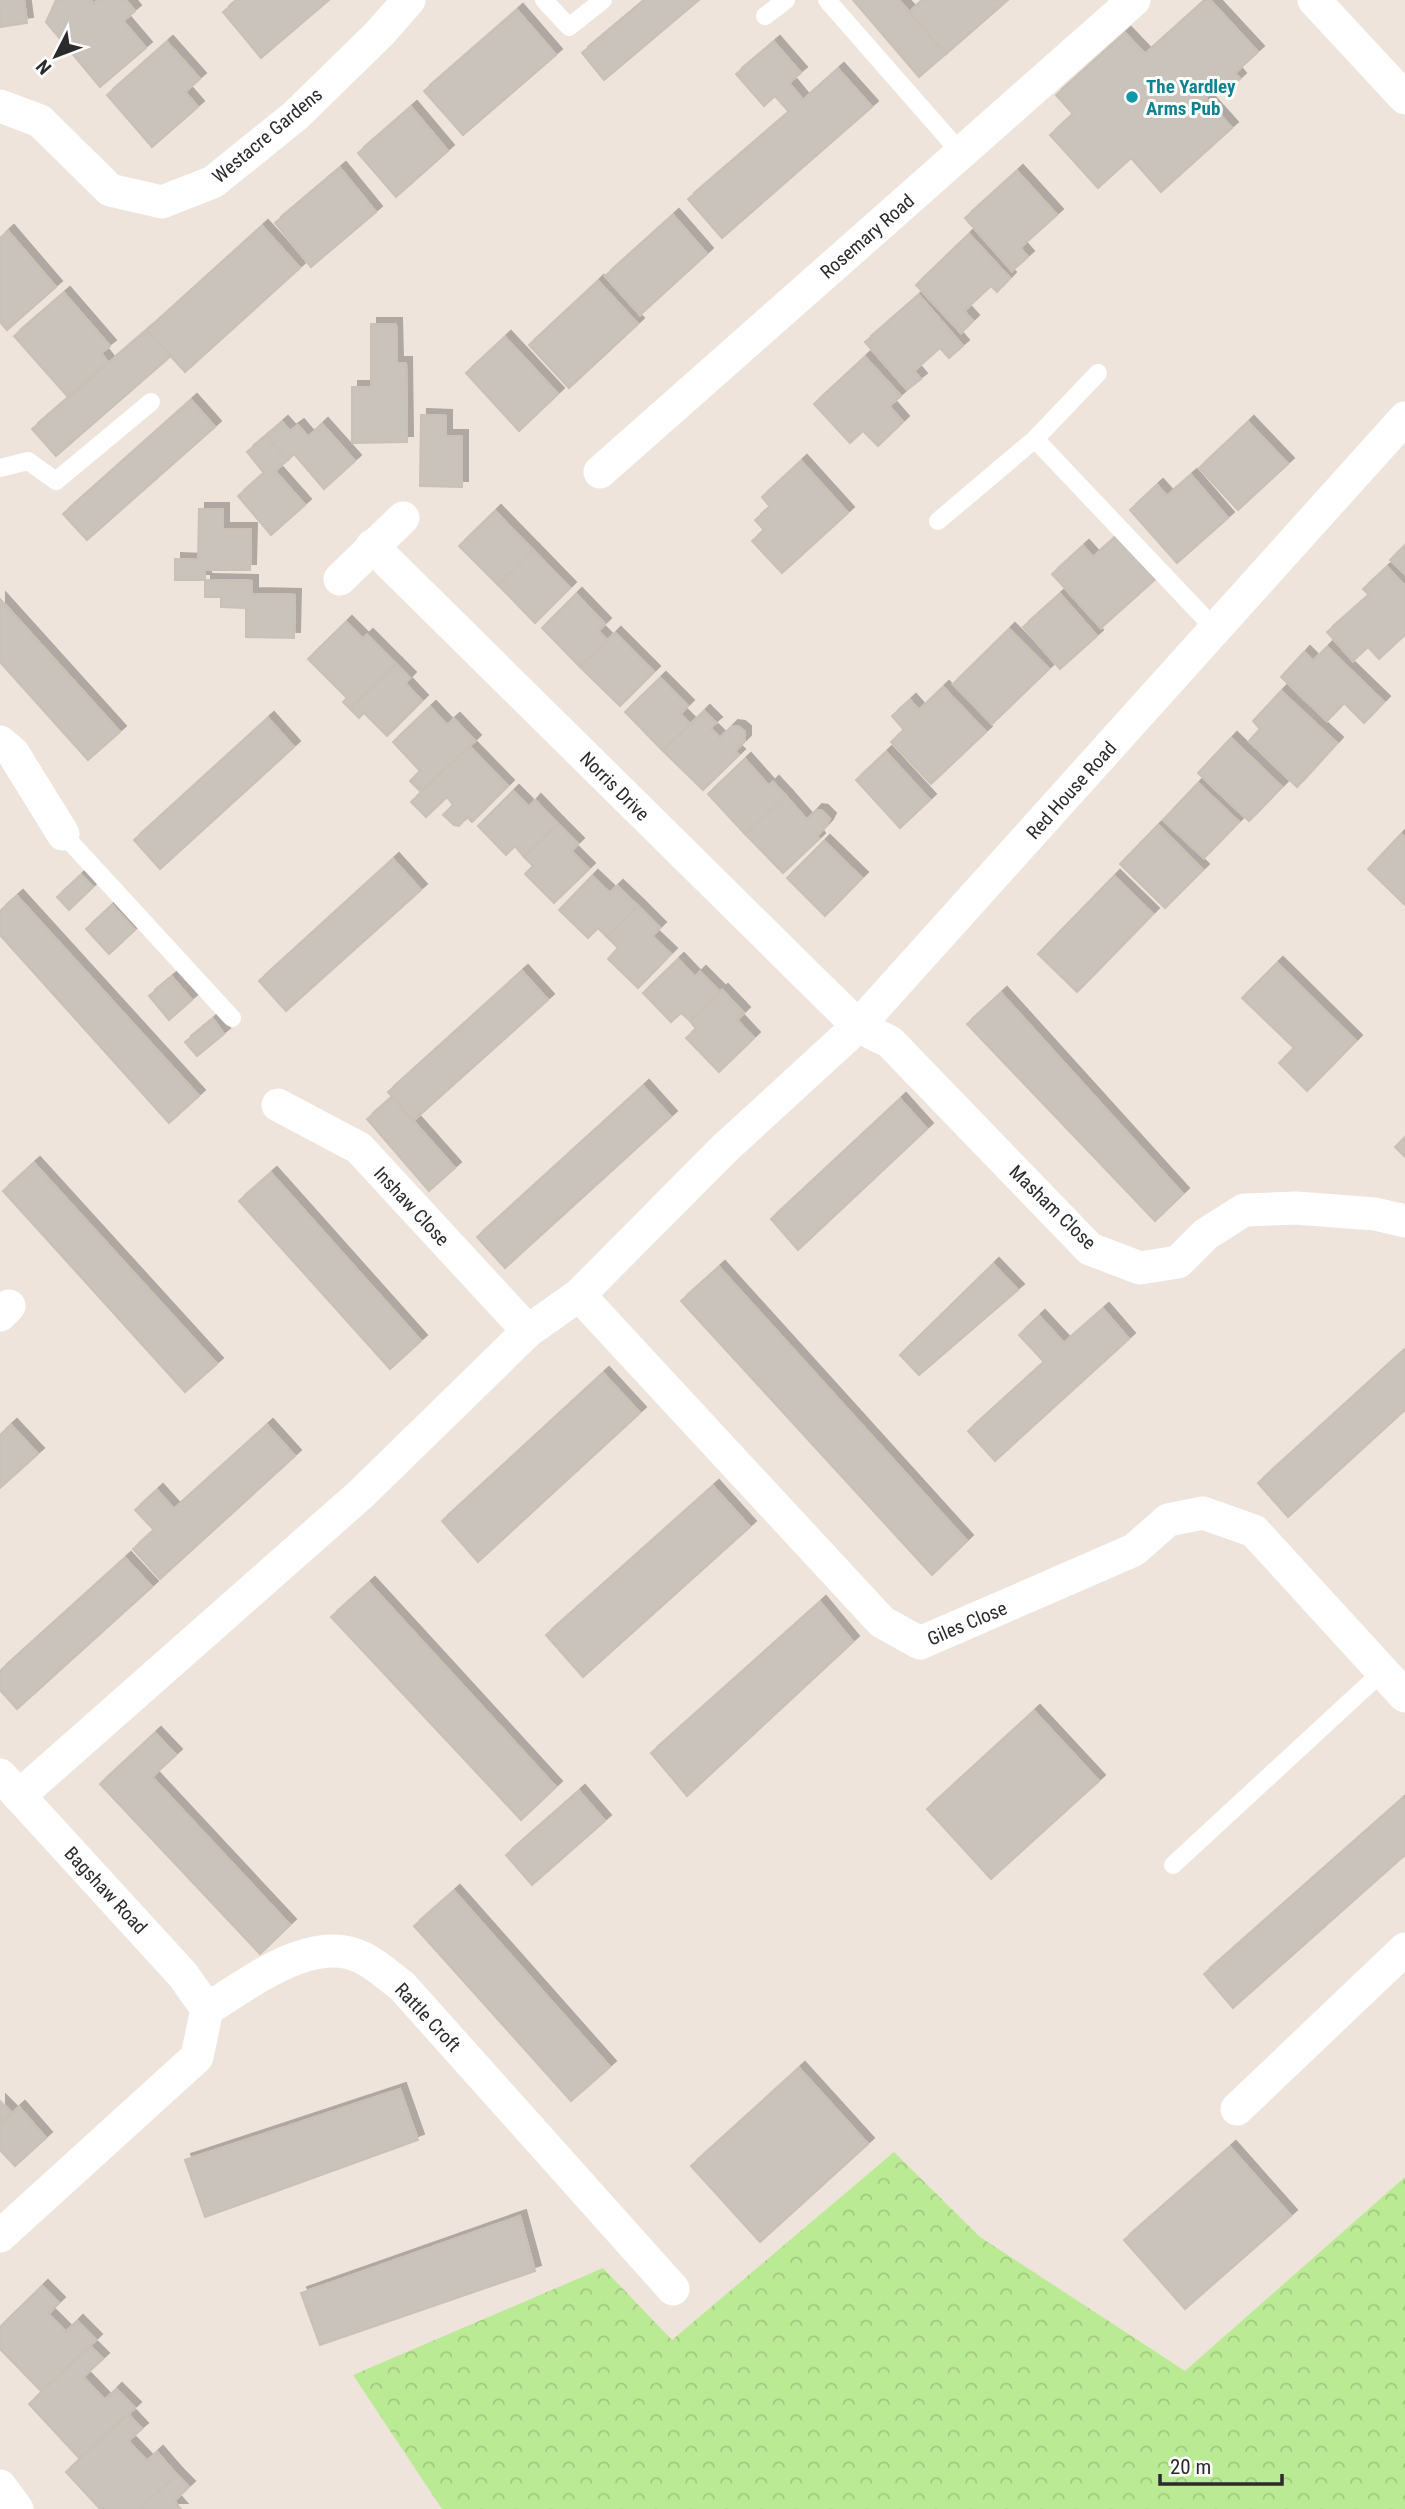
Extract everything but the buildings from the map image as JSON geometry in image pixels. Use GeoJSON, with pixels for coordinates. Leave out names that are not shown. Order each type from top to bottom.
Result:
{"type":"FeatureCollection","features":[{"type":"Feature","properties":{"kind":"street","name":"Westacre Gardens"},"geometry":{"type":"LineString","coordinates":[[0,106],[40,121],[110,190],[162,202],[213,182],[295,116],[379,34],[408,0]]}},
{"type":"Feature","properties":{"kind":"street","name":"Rosemary Road"},"geometry":{"type":"LineString","coordinates":[[600,471],[1134,0]]}},
{"type":"Feature","properties":{"kind":"street"},"geometry":{"type":"LineString","coordinates":[[1314,0],[1405,98]]}},
{"type":"Feature","properties":{"kind":"street","name":"Red House Road"},"geometry":{"type":"LineString","coordinates":[[9,1786],[361,1494],[528,1331],[579,1295],[724,1149],[858,1026],[1405,418]]}},
{"type":"Feature","properties":{"kind":"street"},"geometry":{"type":"LineString","coordinates":[[340,579],[403,518]]}},
{"type":"Feature","properties":{"kind":"street","name":"Norris Drive"},"geometry":{"type":"LineString","coordinates":[[372,546],[858,1026]]}},
{"type":"Feature","properties":{"kind":"street"},"geometry":{"type":"LineString","coordinates":[[0,742],[13,753],[63,834]]}},
{"type":"Feature","properties":{"kind":"street","name":"Masham Close"},"geometry":{"type":"LineString","coordinates":[[858,1026],[890,1042],[1090,1249],[1140,1268],[1178,1262],[1206,1234],[1244,1210],[1296,1208],[1375,1214],[1405,1221]]}},
{"type":"Feature","properties":{"kind":"street","name":"Inshaw Close"},"geometry":{"type":"LineString","coordinates":[[278,1105],[359,1148],[528,1331]]}},
{"type":"Feature","properties":{"kind":"street","name":"Giles Close"},"geometry":{"type":"LineString","coordinates":[[579,1295],[882,1622],[920,1643],[1134,1550],[1168,1520],[1203,1513],[1254,1531],[1405,1696]]}},
{"type":"Feature","properties":{"kind":"street","name":"Bagshaw Road"},"geometry":{"type":"LineString","coordinates":[[9,1786],[183,1975],[207,2009]]}},
{"type":"Feature","properties":{"kind":"street"},"geometry":{"type":"LineString","coordinates":[[1237,2109],[1405,1949]]}},
{"type":"Feature","properties":{"kind":"street","name":"Rattle Croft"},"geometry":{"type":"LineString","coordinates":[[207,2009],[296,1956],[332,1950],[362,1957],[402,1986],[673,2289]]}},
{"type":"Feature","properties":{"kind":"street"},"geometry":{"type":"LineString","coordinates":[[0,2236],[197,2057],[207,2009]]}},
{"type":"Feature","properties":{"kind":"street"},"geometry":{"type":"LineString","coordinates":[[0,2487],[17,2509]]}},
{"type":"Feature","properties":{"kind":"lane"},"geometry":{"type":"LineString","coordinates":[[544,0],[569,27],[603,0]]}},
{"type":"Feature","properties":{"kind":"lane"},"geometry":{"type":"LineString","coordinates":[[765,16],[786,0]]}},
{"type":"Feature","properties":{"kind":"lane"},"geometry":{"type":"LineString","coordinates":[[827,0],[961,153]]}},
{"type":"Feature","properties":{"kind":"lane"},"geometry":{"type":"LineString","coordinates":[[937,521],[1035,439],[1098,373]]}},
{"type":"Feature","properties":{"kind":"lane"},"geometry":{"type":"LineString","coordinates":[[0,468],[28,461],[56,481],[151,402]]}},
{"type":"Feature","properties":{"kind":"lane"},"geometry":{"type":"LineString","coordinates":[[1035,439],[1215,629]]}},
{"type":"Feature","properties":{"kind":"lane"},"geometry":{"type":"LineString","coordinates":[[63,834],[232,1018]]}},
{"type":"Feature","properties":{"kind":"lane"},"geometry":{"type":"LineString","coordinates":[[1173,1866],[1382,1672]]}},
{"type":"Feature","properties":{"kind":"green space"},"geometry":{"type":"Polygon","coordinates":[[[894,2152],[980,2237],[1185,2371],[1405,2177],[1405,2509],[442,2509],[353,2375],[603,2268],[672,2340],[894,2152]]]}},
{"type":"Feature","properties":{"kind":"place","name":"The Yardley Arms Pub"},"geometry":{"type":"Point","coordinates":[1132,97]}}]}
